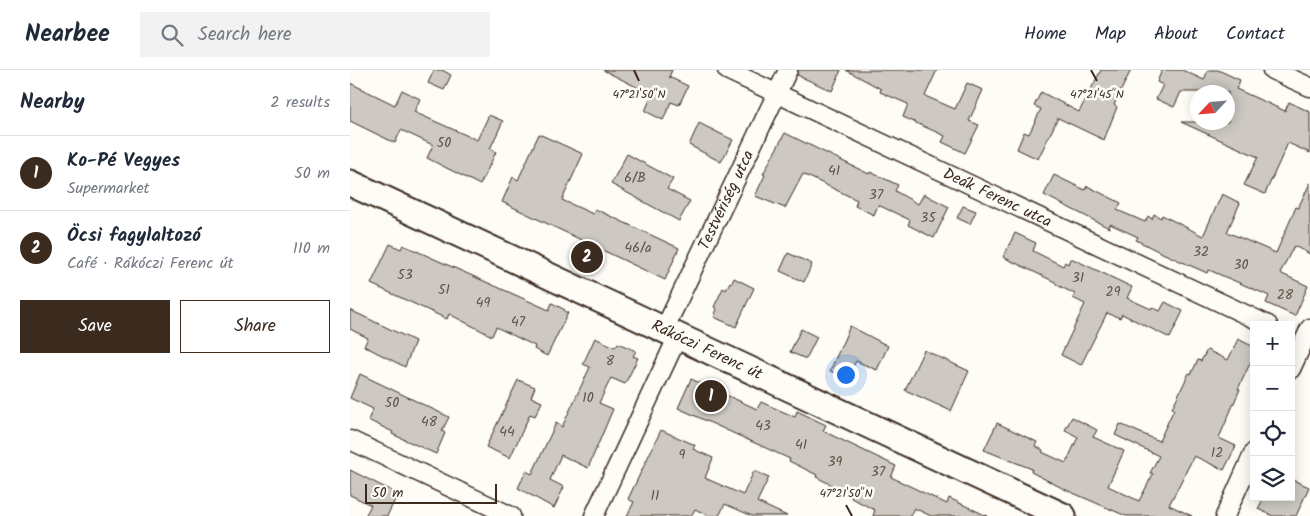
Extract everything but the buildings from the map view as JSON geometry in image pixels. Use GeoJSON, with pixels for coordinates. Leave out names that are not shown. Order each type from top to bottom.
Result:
{"type":"FeatureCollection","features":[{"type":"Feature","properties":{"kind":"street","name":"Deák Ferenc utca"},"geometry":{"type":"LineString","coordinates":[[727,70],[1260,321]]}},
{"type":"Feature","properties":{"kind":"street","name":"Testvériség utca"},"geometry":{"type":"LineString","coordinates":[[594,516],[671,333],[788,70]]}},
{"type":"Feature","properties":{"kind":"street"},"geometry":{"type":"LineString","coordinates":[[1272,70],[1310,88]]}},
{"type":"Feature","properties":{"kind":"street","name":"Rákóczi Ferenc út"},"geometry":{"type":"LineString","coordinates":[[350,183],[1063,516]]}},
{"type":"Feature","properties":{"kind":"street"},"geometry":{"type":"LineString","coordinates":[[1292,366],[1304,337]]}},
{"type":"Feature","properties":{"kind":"street"},"geometry":{"type":"LineString","coordinates":[[350,440],[511,516]]}},
{"type":"Feature","properties":{"kind":"street"},"geometry":{"type":"LineString","coordinates":[[1225,516],[1252,456]]}},
{"type":"Feature","properties":{"kind":"place","name":"Öcsi fagylaltozó"},"geometry":{"type":"Point","coordinates":[587,257]}},
{"type":"Feature","properties":{"kind":"place","name":"Ko-Pé Vegyes"},"geometry":{"type":"Point","coordinates":[711,396]}}]}
